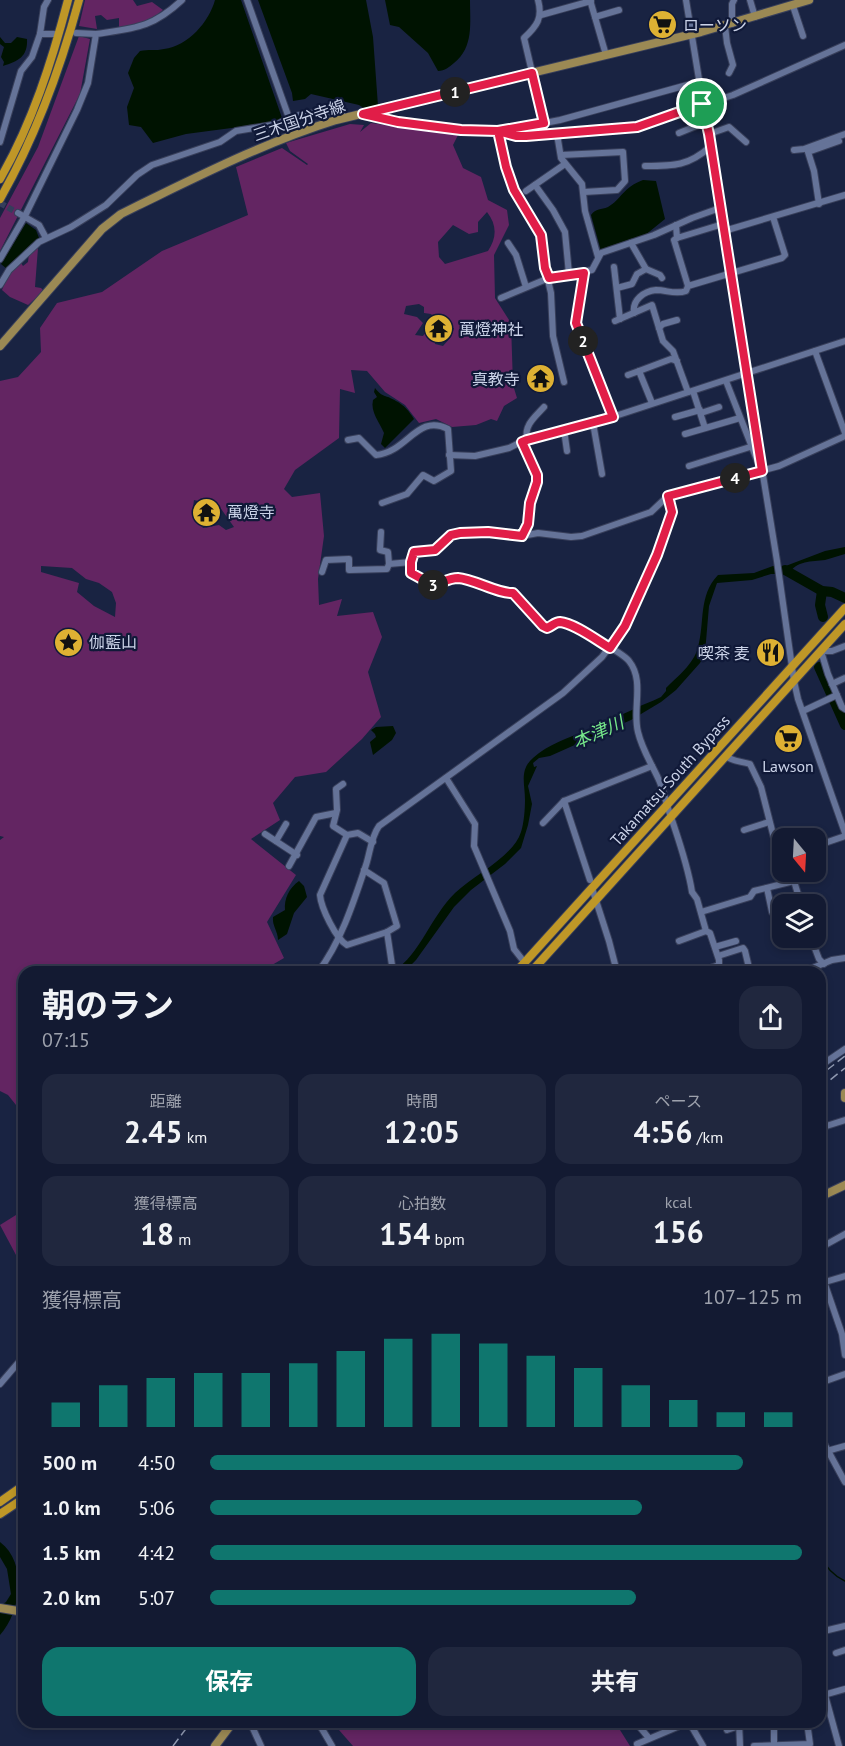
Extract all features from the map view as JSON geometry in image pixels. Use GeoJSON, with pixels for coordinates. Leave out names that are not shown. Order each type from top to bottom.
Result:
{"type":"FeatureCollection","features":[{"type":"Feature","properties":{"kind":"highway"},"geometry":{"type":"LineString","coordinates":[[0,179],[32,112],[56,47],[68,0]]}},
{"type":"Feature","properties":{"kind":"highway"},"geometry":{"type":"LineString","coordinates":[[0,199],[16,172],[42,115],[79,0]]}},
{"type":"Feature","properties":{"kind":"highway","name":"Takamatsu-South Bypass"},"geometry":{"type":"LineString","coordinates":[[522,966],[591,884],[667,805],[844,609]]}},
{"type":"Feature","properties":{"kind":"highway","name":"Takamatsu-South Bypass"},"geometry":{"type":"LineString","coordinates":[[536,966],[845,624]]}},
{"type":"Feature","properties":{"kind":"highway"},"geometry":{"type":"LineString","coordinates":[[0,1502],[18,1489]]}},
{"type":"Feature","properties":{"kind":"highway"},"geometry":{"type":"LineString","coordinates":[[0,1514],[18,1502]]}},
{"type":"Feature","properties":{"kind":"main road","name":"三木国分寺線"},"geometry":{"type":"LineString","coordinates":[[0,346],[90,242],[121,214],[250,151],[301,131],[346,117],[691,35],[809,0]]}},
{"type":"Feature","properties":{"kind":"main road"},"geometry":{"type":"LineString","coordinates":[[826,1194],[845,1185]]}},
{"type":"Feature","properties":{"kind":"main road"},"geometry":{"type":"LineString","coordinates":[[0,1608],[18,1611]]}},
{"type":"Feature","properties":{"kind":"main road"},"geometry":{"type":"LineString","coordinates":[[215,1746],[229,1728]]}},
{"type":"Feature","properties":{"kind":"street"},"geometry":{"type":"LineString","coordinates":[[0,142],[21,71],[32,57],[40,34],[44,7],[48,0]]}},
{"type":"Feature","properties":{"kind":"street"},"geometry":{"type":"LineString","coordinates":[[76,33],[96,34],[133,29],[153,22],[171,11],[182,0]]}},
{"type":"Feature","properties":{"kind":"street"},"geometry":{"type":"LineString","coordinates":[[247,0],[289,118]]}},
{"type":"Feature","properties":{"kind":"street"},"geometry":{"type":"LineString","coordinates":[[538,0],[540,19],[524,38],[544,123]]}},
{"type":"Feature","properties":{"kind":"street"},"geometry":{"type":"LineString","coordinates":[[541,15],[590,0],[606,55]]}},
{"type":"Feature","properties":{"kind":"street"},"geometry":{"type":"LineString","coordinates":[[686,0],[795,681],[845,835],[826,842]]}},
{"type":"Feature","properties":{"kind":"street"},"geometry":{"type":"LineString","coordinates":[[729,73],[733,65],[727,43],[734,0]]}},
{"type":"Feature","properties":{"kind":"street"},"geometry":{"type":"LineString","coordinates":[[750,0],[755,17]]}},
{"type":"Feature","properties":{"kind":"street"},"geometry":{"type":"LineString","coordinates":[[793,6],[803,36]]}},
{"type":"Feature","properties":{"kind":"street"},"geometry":{"type":"LineString","coordinates":[[595,17],[619,10]]}},
{"type":"Feature","properties":{"kind":"street"},"geometry":{"type":"LineString","coordinates":[[40,34],[54,34]]}},
{"type":"Feature","properties":{"kind":"street"},"geometry":{"type":"LineString","coordinates":[[0,259],[59,148],[88,83],[96,34]]}},
{"type":"Feature","properties":{"kind":"street"},"geometry":{"type":"LineString","coordinates":[[498,131],[516,136],[637,127],[733,95],[845,45]]}},
{"type":"Feature","properties":{"kind":"street"},"geometry":{"type":"LineString","coordinates":[[363,114],[369,117],[430,126],[498,131],[544,123],[698,82]]}},
{"type":"Feature","properties":{"kind":"street"},"geometry":{"type":"LineString","coordinates":[[0,285],[15,263],[46,238],[71,227],[106,205],[137,175],[152,165],[220,141],[236,131],[278,124],[303,114],[336,112],[346,117]]}},
{"type":"Feature","properties":{"kind":"street"},"geometry":{"type":"LineString","coordinates":[[680,133],[706,122]]}},
{"type":"Feature","properties":{"kind":"street"},"geometry":{"type":"LineString","coordinates":[[709,134],[729,127],[746,142]]}},
{"type":"Feature","properties":{"kind":"street"},"geometry":{"type":"LineString","coordinates":[[498,131],[514,190],[541,235],[551,293],[552,330],[564,382]]}},
{"type":"Feature","properties":{"kind":"street"},"geometry":{"type":"LineString","coordinates":[[556,134],[565,164],[582,184],[585,211],[598,256]]}},
{"type":"Feature","properties":{"kind":"street"},"geometry":{"type":"LineString","coordinates":[[794,150],[804,149],[845,134]]}},
{"type":"Feature","properties":{"kind":"street"},"geometry":{"type":"LineString","coordinates":[[819,204],[814,171],[808,152],[839,141]]}},
{"type":"Feature","properties":{"kind":"street"},"geometry":{"type":"LineString","coordinates":[[645,166],[672,166],[687,162],[711,146]]}},
{"type":"Feature","properties":{"kind":"street"},"geometry":{"type":"LineString","coordinates":[[561,155],[623,152],[625,182],[617,190],[584,192]]}},
{"type":"Feature","properties":{"kind":"street"},"geometry":{"type":"LineString","coordinates":[[526,191],[565,164]]}},
{"type":"Feature","properties":{"kind":"street"},"geometry":{"type":"LineString","coordinates":[[535,185],[565,232],[569,274]]}},
{"type":"Feature","properties":{"kind":"street"},"geometry":{"type":"LineString","coordinates":[[677,238],[773,217],[845,195]]}},
{"type":"Feature","properties":{"kind":"street"},"geometry":{"type":"LineString","coordinates":[[501,298],[549,278],[592,270],[601,253],[720,208]]}},
{"type":"Feature","properties":{"kind":"street"},"geometry":{"type":"LineString","coordinates":[[22,214],[39,225],[46,238]]}},
{"type":"Feature","properties":{"kind":"street"},"geometry":{"type":"LineString","coordinates":[[688,286],[782,258],[785,255],[773,217]]}},
{"type":"Feature","properties":{"kind":"street"},"geometry":{"type":"LineString","coordinates":[[634,312],[636,300],[644,293],[656,290],[678,294],[686,291],[688,286],[674,240],[677,238],[676,225]]}},
{"type":"Feature","properties":{"kind":"street"},"geometry":{"type":"LineString","coordinates":[[508,243],[516,255],[525,287]]}},
{"type":"Feature","properties":{"kind":"street"},"geometry":{"type":"LineString","coordinates":[[631,243],[646,269],[662,278]]}},
{"type":"Feature","properties":{"kind":"street"},"geometry":{"type":"LineString","coordinates":[[614,267],[617,288],[617,320],[652,305],[663,341],[673,351],[700,411],[705,428]]}},
{"type":"Feature","properties":{"kind":"street"},"geometry":{"type":"LineString","coordinates":[[617,288],[632,284],[637,274],[646,269]]}},
{"type":"Feature","properties":{"kind":"street"},"geometry":{"type":"LineString","coordinates":[[584,273],[576,323],[613,417]]}},
{"type":"Feature","properties":{"kind":"street"},"geometry":{"type":"LineString","coordinates":[[659,328],[663,324],[677,320]]}},
{"type":"Feature","properties":{"kind":"street"},"geometry":{"type":"LineString","coordinates":[[449,455],[475,456],[509,448],[525,441],[613,417],[845,341]]}},
{"type":"Feature","properties":{"kind":"street"},"geometry":{"type":"LineString","coordinates":[[719,966],[710,933],[706,931],[697,899],[692,892],[659,779],[639,735],[636,724],[636,677],[630,662],[601,642],[562,622],[554,623],[547,628],[543,626],[513,593],[507,594],[492,587],[455,578],[428,586],[422,579],[411,573],[411,562],[414,552],[435,550],[451,535],[476,532],[522,536],[538,533],[582,536],[651,512],[668,496],[779,466],[845,435],[815,351]]}},
{"type":"Feature","properties":{"kind":"street"},"geometry":{"type":"LineString","coordinates":[[628,375],[671,359],[677,361]]}},
{"type":"Feature","properties":{"kind":"street"},"geometry":{"type":"LineString","coordinates":[[639,371],[652,403]]}},
{"type":"Feature","properties":{"kind":"street"},"geometry":{"type":"LineString","coordinates":[[726,381],[750,447],[762,471]]}},
{"type":"Feature","properties":{"kind":"street"},"geometry":{"type":"LineString","coordinates":[[522,536],[528,524],[530,503],[537,482],[537,475],[525,441],[525,432],[544,407]]}},
{"type":"Feature","properties":{"kind":"street"},"geometry":{"type":"LineString","coordinates":[[675,417],[719,407]]}},
{"type":"Feature","properties":{"kind":"street"},"geometry":{"type":"LineString","coordinates":[[685,434],[740,418]]}},
{"type":"Feature","properties":{"kind":"street"},"geometry":{"type":"LineString","coordinates":[[593,423],[602,474]]}},
{"type":"Feature","properties":{"kind":"street"},"geometry":{"type":"LineString","coordinates":[[348,440],[359,438],[376,455],[395,448],[423,428],[436,424],[448,429],[452,468],[450,471],[434,481],[423,475],[407,494],[382,503]]}},
{"type":"Feature","properties":{"kind":"street"},"geometry":{"type":"LineString","coordinates":[[564,430],[567,451]]}},
{"type":"Feature","properties":{"kind":"street"},"geometry":{"type":"LineString","coordinates":[[688,466],[750,447]]}},
{"type":"Feature","properties":{"kind":"street"},"geometry":{"type":"LineString","coordinates":[[322,966],[339,937],[376,831],[380,826],[563,693],[610,648],[625,626],[657,555],[672,512],[668,496]]}},
{"type":"Feature","properties":{"kind":"street"},"geometry":{"type":"LineString","coordinates":[[322,572],[326,560],[349,559],[349,570],[355,571],[387,569],[388,552],[380,550],[381,531]]}},
{"type":"Feature","properties":{"kind":"street"},"geometry":{"type":"LineString","coordinates":[[388,564],[411,562]]}},
{"type":"Feature","properties":{"kind":"street"},"geometry":{"type":"LineString","coordinates":[[845,646],[832,651],[821,651],[834,697],[845,709]]}},
{"type":"Feature","properties":{"kind":"street"},"geometry":{"type":"LineString","coordinates":[[832,684],[845,678]]}},
{"type":"Feature","properties":{"kind":"street"},"geometry":{"type":"LineString","coordinates":[[803,711],[834,697]]}},
{"type":"Feature","properties":{"kind":"street"},"geometry":{"type":"LineString","coordinates":[[726,756],[732,761],[750,764],[761,787],[772,832]]}},
{"type":"Feature","properties":{"kind":"street"},"geometry":{"type":"LineString","coordinates":[[543,823],[564,801],[652,766]]}},
{"type":"Feature","properties":{"kind":"street"},"geometry":{"type":"LineString","coordinates":[[446,778],[475,824],[474,846],[510,931],[514,949],[525,963]]}},
{"type":"Feature","properties":{"kind":"street"},"geometry":{"type":"LineString","coordinates":[[343,784],[336,789],[336,813],[333,826],[347,835],[358,833],[373,842]]}},
{"type":"Feature","properties":{"kind":"street"},"geometry":{"type":"LineString","coordinates":[[564,801],[597,899],[615,966]]}},
{"type":"Feature","properties":{"kind":"street"},"geometry":{"type":"LineString","coordinates":[[290,866],[316,817],[336,813]]}},
{"type":"Feature","properties":{"kind":"street"},"geometry":{"type":"LineString","coordinates":[[744,830],[769,822]]}},
{"type":"Feature","properties":{"kind":"street"},"geometry":{"type":"LineString","coordinates":[[276,841],[286,824]]}},
{"type":"Feature","properties":{"kind":"street"},"geometry":{"type":"LineString","coordinates":[[265,834],[297,855]]}},
{"type":"Feature","properties":{"kind":"street"},"geometry":{"type":"LineString","coordinates":[[347,835],[320,894],[321,904],[340,942],[347,945],[387,932],[397,926],[384,883],[364,870]]}},
{"type":"Feature","properties":{"kind":"street"},"geometry":{"type":"LineString","coordinates":[[700,912],[750,897],[754,891],[790,882]]}},
{"type":"Feature","properties":{"kind":"street"},"geometry":{"type":"LineString","coordinates":[[767,888],[772,912]]}},
{"type":"Feature","properties":{"kind":"street"},"geometry":{"type":"LineString","coordinates":[[679,941],[706,931]]}},
{"type":"Feature","properties":{"kind":"street"},"geometry":{"type":"LineString","coordinates":[[387,932],[392,966]]}},
{"type":"Feature","properties":{"kind":"street"},"geometry":{"type":"LineString","coordinates":[[715,947],[736,941]]}},
{"type":"Feature","properties":{"kind":"street"},"geometry":{"type":"LineString","coordinates":[[718,956],[743,948],[749,966]]}},
{"type":"Feature","properties":{"kind":"street"},"geometry":{"type":"LineString","coordinates":[[815,948],[819,959],[824,964]]}},
{"type":"Feature","properties":{"kind":"street"},"geometry":{"type":"LineString","coordinates":[[819,966],[845,958]]}},
{"type":"Feature","properties":{"kind":"street"},"geometry":{"type":"LineString","coordinates":[[826,1062],[845,1049]]}},
{"type":"Feature","properties":{"kind":"street"},"geometry":{"type":"LineString","coordinates":[[826,1126],[845,1120]]}},
{"type":"Feature","properties":{"kind":"street"},"geometry":{"type":"LineString","coordinates":[[826,1245],[845,1234]]}},
{"type":"Feature","properties":{"kind":"street"},"geometry":{"type":"LineString","coordinates":[[826,1282],[845,1276]]}},
{"type":"Feature","properties":{"kind":"street"},"geometry":{"type":"LineString","coordinates":[[826,1285],[842,1334],[845,1355]]}},
{"type":"Feature","properties":{"kind":"street"},"geometry":{"type":"LineString","coordinates":[[0,1384],[18,1363]]}},
{"type":"Feature","properties":{"kind":"street"},"geometry":{"type":"LineString","coordinates":[[826,1381],[845,1374]]}},
{"type":"Feature","properties":{"kind":"street"},"geometry":{"type":"LineString","coordinates":[[826,1451],[845,1446]]}},
{"type":"Feature","properties":{"kind":"street"},"geometry":{"type":"LineString","coordinates":[[826,1455],[845,1482]]}},
{"type":"Feature","properties":{"kind":"street"},"geometry":{"type":"LineString","coordinates":[[826,1631],[845,1626]]}},
{"type":"Feature","properties":{"kind":"street"},"geometry":{"type":"LineString","coordinates":[[836,1653],[845,1650]]}},
{"type":"Feature","properties":{"kind":"street"},"geometry":{"type":"LineString","coordinates":[[826,1694],[845,1689]]}},
{"type":"Feature","properties":{"kind":"street"},"geometry":{"type":"LineString","coordinates":[[826,1705],[839,1746]]}},
{"type":"Feature","properties":{"kind":"street"},"geometry":{"type":"LineString","coordinates":[[253,1728],[261,1746]]}},
{"type":"Feature","properties":{"kind":"street"},"geometry":{"type":"LineString","coordinates":[[322,1728],[332,1746]]}},
{"type":"Feature","properties":{"kind":"street"},"geometry":{"type":"LineString","coordinates":[[640,1728],[649,1738]]}},
{"type":"Feature","properties":{"kind":"street"},"geometry":{"type":"LineString","coordinates":[[637,1744],[674,1728]]}},
{"type":"Feature","properties":{"kind":"street"},"geometry":{"type":"LineString","coordinates":[[692,1728],[703,1746]]}},
{"type":"Feature","properties":{"kind":"street"},"geometry":{"type":"LineString","coordinates":[[739,1728],[740,1746]]}},
{"type":"Feature","properties":{"kind":"street"},"geometry":{"type":"LineString","coordinates":[[774,1728],[774,1745]]}},
{"type":"Feature","properties":{"kind":"street"},"geometry":{"type":"LineString","coordinates":[[754,1746],[810,1744],[808,1728]]}},
{"type":"Feature","properties":{"kind":"shaded area"},"geometry":{"type":"Polygon","coordinates":[[[85,0],[133,0],[137,6],[152,2],[163,10],[149,21],[119,28],[119,18],[107,20],[101,15],[95,16],[97,29],[79,26],[85,0]]]}},
{"type":"Feature","properties":{"kind":"shaded area"},"geometry":{"type":"Polygon","coordinates":[[[79,36],[90,39],[80,94],[0,251],[0,218],[38,147],[79,36]]]}},
{"type":"Feature","properties":{"kind":"shaded area"},"geometry":{"type":"Polygon","coordinates":[[[371,123],[458,135],[453,145],[463,168],[481,177],[488,200],[507,210],[509,225],[494,255],[495,298],[511,323],[513,385],[517,398],[504,406],[497,421],[491,419],[476,425],[452,427],[436,419],[419,423],[405,405],[385,392],[367,371],[351,370],[355,393],[340,389],[339,438],[295,470],[284,489],[292,497],[320,493],[324,536],[318,579],[319,605],[342,599],[337,616],[373,612],[382,637],[368,672],[381,717],[362,739],[326,772],[295,777],[273,803],[280,820],[251,839],[296,875],[267,922],[284,958],[270,966],[18,966],[18,1108],[8,1095],[0,1091],[0,840],[4,837],[0,836],[0,381],[18,377],[41,352],[40,328],[57,303],[102,292],[162,251],[248,215],[236,167],[282,148],[307,165],[290,151],[286,143],[350,124],[364,125],[360,132],[371,123]],[[487,212],[478,222],[478,232],[469,234],[453,225],[438,242],[439,257],[445,264],[488,251],[493,241],[494,226],[487,212]],[[419,304],[406,306],[404,314],[417,317],[423,323],[415,335],[423,336],[427,330],[432,334],[435,344],[443,346],[451,337],[454,328],[446,329],[431,314],[424,313],[424,307],[419,304]],[[194,500],[196,520],[203,528],[219,525],[226,530],[234,527],[219,506],[194,500]],[[41,566],[41,572],[79,583],[77,592],[94,606],[115,617],[116,603],[112,592],[99,583],[86,579],[72,568],[41,566]]]}},
{"type":"Feature","properties":{"kind":"shaded area"},"geometry":{"type":"Polygon","coordinates":[[[38,248],[35,287],[44,291],[28,305],[10,297],[2,290],[8,276],[21,263],[23,266],[28,262],[29,253],[38,248]]]}},
{"type":"Feature","properties":{"kind":"shaded area"},"geometry":{"type":"Polygon","coordinates":[[[18,1214],[18,1254],[16,1255],[0,1225],[18,1214]]]}},
{"type":"Feature","properties":{"kind":"shaded area"},"geometry":{"type":"Polygon","coordinates":[[[337,1728],[619,1728],[630,1746],[353,1746],[337,1728]]]}},
{"type":"Feature","properties":{"kind":"water"},"geometry":{"type":"Polygon","coordinates":[[[215,0],[241,0],[282,118],[277,122],[186,134],[153,143],[141,127],[129,125],[127,107],[134,88],[128,73],[134,58],[140,51],[173,47],[189,38],[208,17],[215,0]]]}},
{"type":"Feature","properties":{"kind":"water"},"geometry":{"type":"Polygon","coordinates":[[[258,0],[366,0],[373,37],[378,106],[365,109],[359,105],[311,94],[305,99],[293,101],[258,0]]]}},
{"type":"Feature","properties":{"kind":"water"},"geometry":{"type":"Polygon","coordinates":[[[385,0],[470,0],[470,26],[465,50],[454,63],[438,71],[428,53],[399,27],[390,25],[385,0]]]}},
{"type":"Feature","properties":{"kind":"water"},"geometry":{"type":"Polygon","coordinates":[[[0,37],[5,43],[11,43],[17,37],[27,39],[24,54],[3,66],[4,62],[1,57],[4,47],[0,44],[0,37]]]}},
{"type":"Feature","properties":{"kind":"water"},"geometry":{"type":"Polygon","coordinates":[[[643,180],[656,181],[665,219],[644,236],[601,251],[591,215],[597,210],[608,207],[631,186],[643,180]]]}},
{"type":"Feature","properties":{"kind":"water"},"geometry":{"type":"Polygon","coordinates":[[[26,223],[36,230],[39,238],[7,269],[1,264],[26,223]]]}},
{"type":"Feature","properties":{"kind":"water"},"geometry":{"type":"Polygon","coordinates":[[[375,388],[401,404],[414,419],[385,448],[381,444],[384,433],[372,404],[377,397],[374,392],[375,388]]]}},
{"type":"Feature","properties":{"kind":"water","name":"本津川"},"geometry":{"type":"Polygon","coordinates":[[[845,547],[845,554],[800,564],[789,574],[771,574],[752,580],[717,583],[709,606],[705,653],[700,663],[676,690],[631,720],[550,756],[539,758],[533,763],[534,767],[537,766],[528,786],[532,804],[521,848],[454,907],[410,966],[400,966],[419,945],[439,912],[455,893],[502,858],[517,841],[524,816],[524,772],[533,758],[558,742],[661,697],[666,688],[689,665],[698,647],[707,592],[718,575],[754,573],[773,566],[783,567],[825,551],[845,547]]]}},
{"type":"Feature","properties":{"kind":"water"},"geometry":{"type":"Polygon","coordinates":[[[393,726],[396,733],[392,740],[373,755],[370,742],[376,737],[371,730],[376,727],[393,726]]]}},
{"type":"Feature","properties":{"kind":"water"},"geometry":{"type":"Polygon","coordinates":[[[299,881],[304,886],[307,897],[294,913],[287,934],[278,940],[273,917],[285,910],[288,894],[299,881]]]}},
{"type":"Feature","properties":{"kind":"water"},"geometry":{"type":"Polygon","coordinates":[[[0,1542],[15,1562],[18,1588],[13,1614],[0,1635],[0,1606],[11,1594],[7,1569],[0,1557],[0,1542]]]}},
{"type":"Feature","properties":{"kind":"waterway"},"geometry":{"type":"LineString","coordinates":[[785,570],[822,591],[832,592],[845,598]]}},
{"type":"Feature","properties":{"kind":"waterway"},"geometry":{"type":"LineString","coordinates":[[822,591],[820,605],[823,617]]}},
{"type":"Feature","properties":{"kind":"waterway"},"geometry":{"type":"LineString","coordinates":[[819,667],[845,725]]}},
{"type":"Feature","properties":{"kind":"waterway"},"geometry":{"type":"LineString","coordinates":[[826,1565],[845,1581]]}},
{"type":"Feature","properties":{"kind":"tunnel"},"geometry":{"type":"LineString","coordinates":[[0,203],[18,213]]}},
{"type":"Feature","properties":{"kind":"railway"},"geometry":{"type":"LineString","coordinates":[[827,1070],[845,1056]]}},
{"type":"Feature","properties":{"kind":"railway"},"geometry":{"type":"LineString","coordinates":[[826,1083],[845,1068]]}},
{"type":"Feature","properties":{"kind":"railway"},"geometry":{"type":"LineString","coordinates":[[173,1746],[186,1728]]}},
{"type":"Feature","properties":{"kind":"place","name":"ローソン"},"geometry":{"type":"Point","coordinates":[662,25]}},
{"type":"Feature","properties":{"kind":"place","name":"萬燈神社"},"geometry":{"type":"Point","coordinates":[438,329]}},
{"type":"Feature","properties":{"kind":"place","name":"真教寺"},"geometry":{"type":"Point","coordinates":[541,379]}},
{"type":"Feature","properties":{"kind":"place","name":"萬燈寺"},"geometry":{"type":"Point","coordinates":[206,512]}},
{"type":"Feature","properties":{"kind":"place","name":"伽藍山"},"geometry":{"type":"Point","coordinates":[68,642]}},
{"type":"Feature","properties":{"kind":"place","name":"喫茶 麦"},"geometry":{"type":"Point","coordinates":[771,653]}},
{"type":"Feature","properties":{"kind":"place","name":"Lawson"},"geometry":{"type":"Point","coordinates":[788,738]}},
{"type":"Feature","properties":{"kind":"route"},"geometry":{"type":"LineString","coordinates":[[702,104],[637,127],[543,136],[516,136],[498,131],[461,130],[398,122],[363,114],[532,73],[544,123],[498,131],[506,167],[517,198],[541,235],[545,268],[549,278],[584,273],[576,323],[613,417],[522,442],[537,475],[536,489],[530,503],[528,524],[522,536],[488,532],[460,533],[451,535],[431,552],[414,552],[411,573],[422,579],[426,585],[434,585],[455,578],[492,587],[507,594],[513,593],[543,626],[547,628],[554,623],[562,622],[610,648],[625,626],[657,555],[672,512],[668,496],[762,471],[711,146],[702,104]]}}]}
